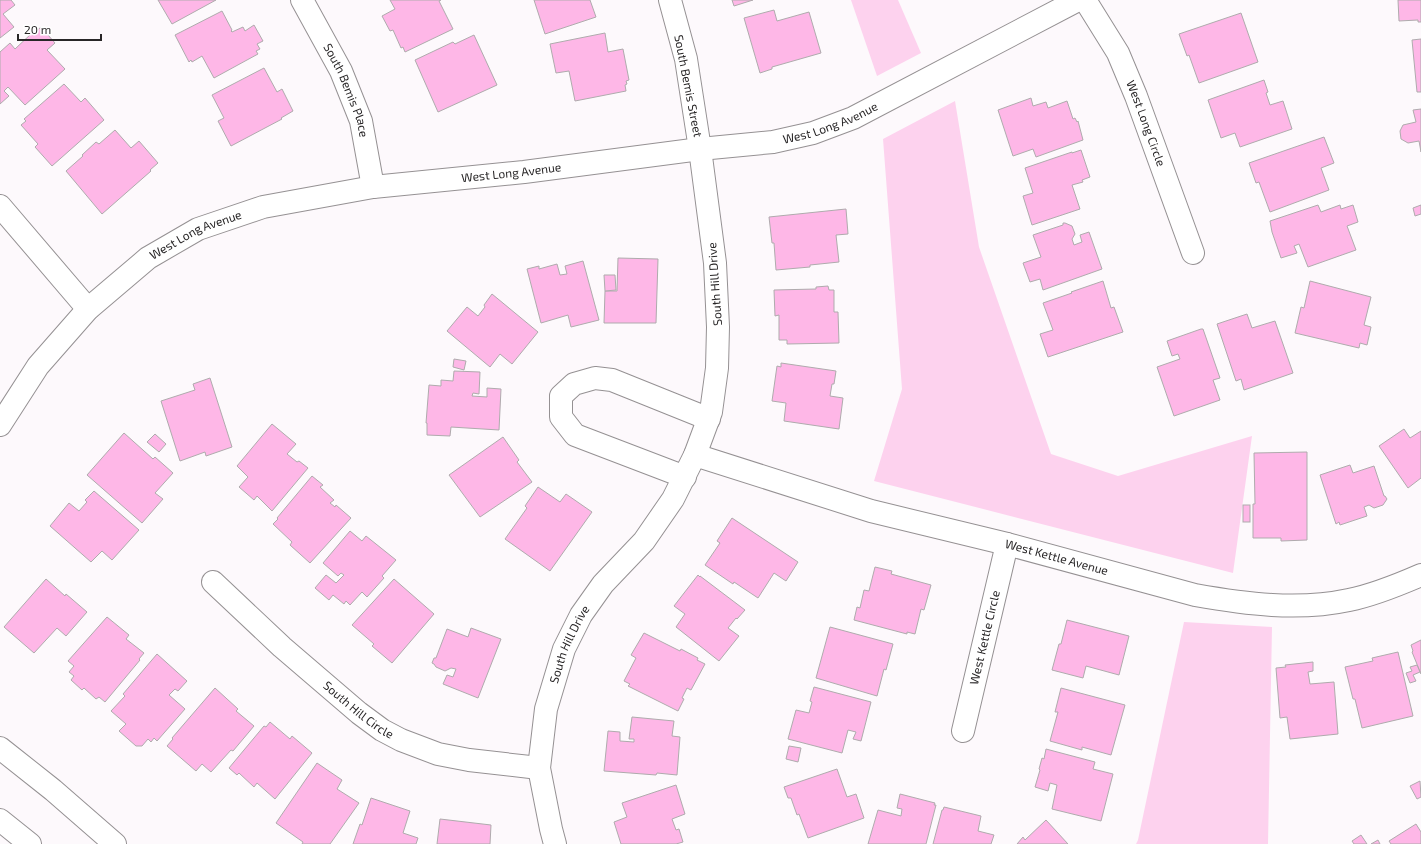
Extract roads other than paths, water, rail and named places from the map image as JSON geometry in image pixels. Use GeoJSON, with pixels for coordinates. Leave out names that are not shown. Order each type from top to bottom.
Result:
{"type":"FeatureCollection","features":[{"type":"Feature","properties":{"kind":"street","name":"South Bemis Place"},"geometry":{"type":"LineString","coordinates":[[302,0],[341,71],[361,121],[373,186]]}},
{"type":"Feature","properties":{"kind":"street","name":"South Bemis Street"},"geometry":{"type":"LineString","coordinates":[[670,0],[686,60],[700,149]]}},
{"type":"Feature","properties":{"kind":"street","name":"West Long Avenue"},"geometry":{"type":"LineString","coordinates":[[0,425],[38,366],[88,309],[148,258],[198,229],[263,207],[373,186],[524,172],[700,149],[773,142],[813,133],[853,118],[1078,0]]}},
{"type":"Feature","properties":{"kind":"street","name":"West Long Circle"},"geometry":{"type":"LineString","coordinates":[[1086,0],[1118,54],[1136,96],[1193,253]]}},
{"type":"Feature","properties":{"kind":"street","name":"South Hill Drive"},"geometry":{"type":"LineString","coordinates":[[556,844],[551,829],[539,768],[546,709],[564,649],[581,615],[603,584],[644,541],[674,499],[695,455],[711,412],[717,368],[718,327],[715,263],[700,149]]}},
{"type":"Feature","properties":{"kind":"street"},"geometry":{"type":"LineString","coordinates":[[0,206],[88,309]]}},
{"type":"Feature","properties":{"kind":"street"},"geometry":{"type":"LineString","coordinates":[[685,477],[575,435],[561,417],[561,396],[574,384],[594,378],[612,380],[709,419]]}},
{"type":"Feature","properties":{"kind":"street","name":"West Kettle Avenue"},"geometry":{"type":"LineString","coordinates":[[695,455],[871,511],[1007,544],[1195,595],[1255,604],[1303,606],[1349,600],[1395,586],[1421,575]]}},
{"type":"Feature","properties":{"kind":"street","name":"West Kettle Circle"},"geometry":{"type":"LineString","coordinates":[[963,731],[1007,544]]}},
{"type":"Feature","properties":{"kind":"street","name":"South Hill Circle"},"geometry":{"type":"LineString","coordinates":[[213,582],[282,647],[359,713],[382,730],[401,740],[438,754],[469,760],[539,768]]}},
{"type":"Feature","properties":{"kind":"street"},"geometry":{"type":"LineString","coordinates":[[0,748],[53,790],[115,844]]}},
{"type":"Feature","properties":{"kind":"street"},"geometry":{"type":"LineString","coordinates":[[0,820],[30,844]]}}]}
